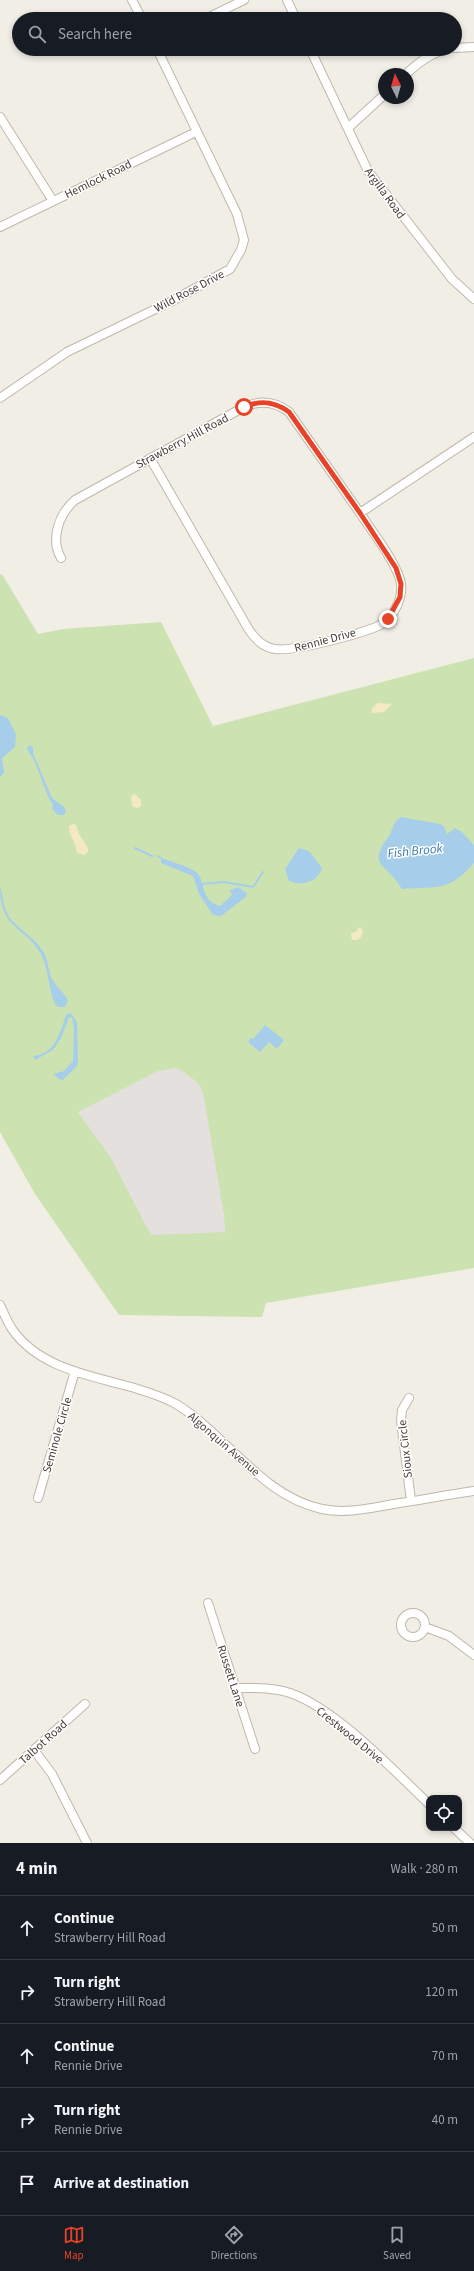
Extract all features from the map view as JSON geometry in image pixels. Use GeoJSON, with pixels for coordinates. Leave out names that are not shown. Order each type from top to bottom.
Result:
{"type":"FeatureCollection","features":[{"type":"Feature","properties":{"kind":"street"},"geometry":{"type":"LineString","coordinates":[[132,0],[138,12]]}},
{"type":"Feature","properties":{"kind":"street"},"geometry":{"type":"LineString","coordinates":[[219,12],[244,0]]}},
{"type":"Feature","properties":{"kind":"street"},"geometry":{"type":"LineString","coordinates":[[287,0],[293,12]]}},
{"type":"Feature","properties":{"kind":"street"},"geometry":{"type":"LineString","coordinates":[[462,48],[474,48]]}},
{"type":"Feature","properties":{"kind":"street","name":"Wild Rose Drive"},"geometry":{"type":"LineString","coordinates":[[0,398],[67,352],[172,301],[230,269],[241,250],[244,240],[237,214],[160,56]]}},
{"type":"Feature","properties":{"kind":"street","name":"Argilla Road"},"geometry":{"type":"LineString","coordinates":[[313,56],[368,172],[452,279],[474,299]]}},
{"type":"Feature","properties":{"kind":"street"},"geometry":{"type":"LineString","coordinates":[[413,68],[421,61],[430,56]]}},
{"type":"Feature","properties":{"kind":"street"},"geometry":{"type":"LineString","coordinates":[[348,128],[378,100]]}},
{"type":"Feature","properties":{"kind":"street"},"geometry":{"type":"LineString","coordinates":[[0,117],[53,201]]}},
{"type":"Feature","properties":{"kind":"street","name":"Hemlock Road"},"geometry":{"type":"LineString","coordinates":[[0,226],[196,132]]}},
{"type":"Feature","properties":{"kind":"street","name":"Strawberry Hill Road"},"geometry":{"type":"LineString","coordinates":[[61,558],[56,543],[60,521],[66,509],[85,493],[251,404],[265,402],[272,403],[289,412],[360,513]]}},
{"type":"Feature","properties":{"kind":"street"},"geometry":{"type":"LineString","coordinates":[[360,513],[474,437]]}},
{"type":"Feature","properties":{"kind":"street","name":"Rennie Drive"},"geometry":{"type":"LineString","coordinates":[[150,458],[249,630],[258,641],[269,648],[292,649],[351,634],[382,624],[393,612],[400,597],[399,576],[360,513]]}},
{"type":"Feature","properties":{"kind":"street","name":"Algonquin Avenue"},"geometry":{"type":"LineString","coordinates":[[1,1310],[12,1329],[35,1354],[60,1367],[159,1395],[176,1404],[262,1477],[298,1502],[322,1509],[340,1511],[474,1491]]}},
{"type":"Feature","properties":{"kind":"street","name":"Seminole Circle"},"geometry":{"type":"LineString","coordinates":[[38,1498],[75,1371]]}},
{"type":"Feature","properties":{"kind":"street","name":"Sioux Circle"},"geometry":{"type":"LineString","coordinates":[[409,1398],[402,1410],[400,1421],[411,1501]]}},
{"type":"Feature","properties":{"kind":"street","name":"Russett Lane"},"geometry":{"type":"LineString","coordinates":[[208,1603],[255,1749]]}},
{"type":"Feature","properties":{"kind":"street"},"geometry":{"type":"LineString","coordinates":[[425,1627],[449,1636],[474,1655]]}},
{"type":"Feature","properties":{"kind":"street","name":"Crestwood Drive"},"geometry":{"type":"LineString","coordinates":[[235,1688],[271,1688],[306,1700],[327,1713],[370,1749],[426,1801]]}},
{"type":"Feature","properties":{"kind":"street","name":"Talbot Road"},"geometry":{"type":"LineString","coordinates":[[0,1780],[85,1704]]}},
{"type":"Feature","properties":{"kind":"street"},"geometry":{"type":"LineString","coordinates":[[34,1750],[52,1774],[87,1843]]}},
{"type":"Feature","properties":{"kind":"street"},"geometry":{"type":"LineString","coordinates":[[457,1831],[470,1843]]}},
{"type":"Feature","properties":{"kind":"green space"},"geometry":{"type":"Polygon","coordinates":[[[2,574],[38,634],[63,629],[161,622],[213,726],[474,658],[474,1268],[266,1303],[262,1317],[119,1315],[35,1194],[0,1132],[0,575],[2,574]]]}},
{"type":"Feature","properties":{"kind":"sand"},"geometry":{"type":"Polygon","coordinates":[[[378,703],[392,704],[384,712],[371,713],[372,708],[378,703]]]}},
{"type":"Feature","properties":{"kind":"sand"},"geometry":{"type":"Polygon","coordinates":[[[135,794],[141,800],[141,806],[138,808],[132,806],[131,796],[135,794]]]}},
{"type":"Feature","properties":{"kind":"sand"},"geometry":{"type":"Polygon","coordinates":[[[73,824],[76,825],[80,836],[88,848],[88,852],[84,855],[77,853],[69,829],[69,826],[73,824]]]}},
{"type":"Feature","properties":{"kind":"sand"},"geometry":{"type":"Polygon","coordinates":[[[359,927],[363,930],[362,936],[357,940],[352,940],[351,933],[356,932],[359,927]]]}},
{"type":"Feature","properties":{"kind":"shaded area"},"geometry":{"type":"Polygon","coordinates":[[[175,1068],[184,1072],[197,1082],[203,1092],[224,1215],[225,1232],[152,1235],[111,1158],[78,1112],[158,1071],[175,1068]]]}},
{"type":"Feature","properties":{"kind":"water"},"geometry":{"type":"Polygon","coordinates":[[[0,715],[8,718],[16,734],[15,747],[2,758],[4,773],[0,777],[0,715]]]}},
{"type":"Feature","properties":{"kind":"water"},"geometry":{"type":"Polygon","coordinates":[[[29,745],[33,747],[33,753],[52,798],[64,807],[66,811],[64,815],[58,815],[52,809],[53,804],[49,799],[34,760],[27,749],[29,745]]]}},
{"type":"Feature","properties":{"kind":"water"},"geometry":{"type":"Polygon","coordinates":[[[401,817],[440,824],[444,826],[447,834],[455,828],[462,832],[474,845],[474,863],[465,873],[449,884],[433,887],[402,889],[381,864],[379,859],[379,853],[382,846],[390,834],[394,824],[401,817]]]}},
{"type":"Feature","properties":{"kind":"water"},"geometry":{"type":"Polygon","coordinates":[[[299,848],[309,851],[322,868],[317,877],[304,883],[289,881],[285,869],[299,848]]]}},
{"type":"Feature","properties":{"kind":"water"},"geometry":{"type":"Polygon","coordinates":[[[161,858],[185,866],[197,873],[200,877],[206,895],[213,903],[220,906],[232,895],[230,890],[238,887],[247,893],[246,897],[221,916],[213,915],[199,894],[193,876],[161,863],[161,858]]]}},
{"type":"Feature","properties":{"kind":"water"},"geometry":{"type":"Polygon","coordinates":[[[0,886],[7,914],[14,923],[41,948],[47,960],[52,979],[68,1001],[65,1007],[58,1007],[55,1004],[46,966],[41,954],[27,937],[8,919],[1,900],[0,886]]]}},
{"type":"Feature","properties":{"kind":"water"},"geometry":{"type":"Polygon","coordinates":[[[71,1013],[77,1022],[78,1062],[77,1066],[62,1081],[53,1074],[64,1071],[73,1061],[74,1029],[72,1017],[69,1018],[61,1038],[53,1050],[35,1060],[33,1056],[47,1051],[52,1047],[56,1042],[66,1015],[71,1013]]]}},
{"type":"Feature","properties":{"kind":"water"},"geometry":{"type":"Polygon","coordinates":[[[265,1025],[284,1040],[277,1049],[269,1042],[260,1052],[248,1042],[251,1038],[253,1039],[265,1025]]]}},
{"type":"Feature","properties":{"kind":"waterway","name":"Fish Brook"},"geometry":{"type":"LineString","coordinates":[[135,848],[152,856]]}},
{"type":"Feature","properties":{"kind":"waterway","name":"Fish Brook"},"geometry":{"type":"LineString","coordinates":[[158,856],[162,859]]}},
{"type":"Feature","properties":{"kind":"waterway","name":"Fish Brook"},"geometry":{"type":"LineString","coordinates":[[200,884],[224,882],[253,887],[263,872]]}},
{"type":"Feature","properties":{"kind":"route"},"geometry":{"type":"LineString","coordinates":[[244,407],[258,402],[265,402],[272,403],[289,412],[360,513],[396,568],[399,576],[401,584],[400,597],[388,619]]}}]}
